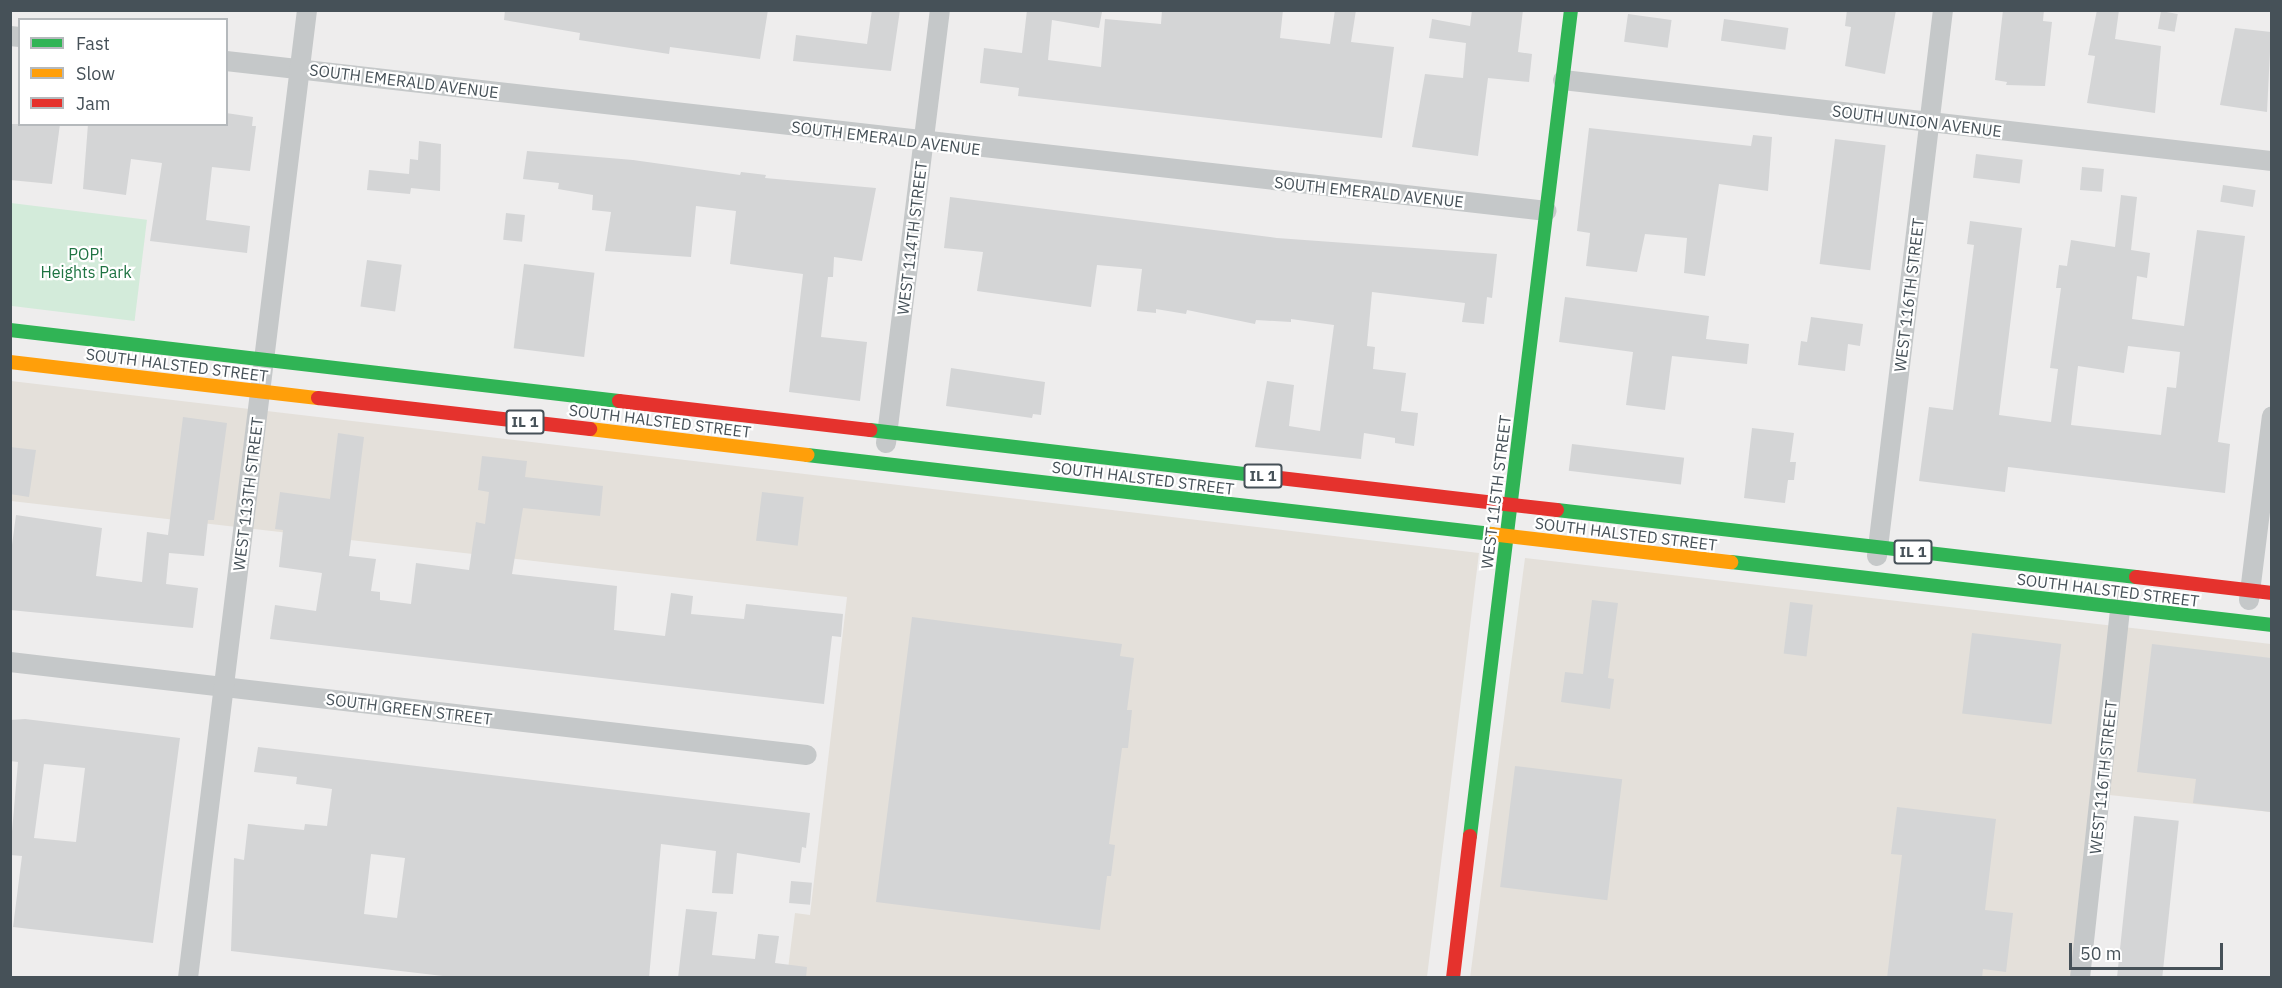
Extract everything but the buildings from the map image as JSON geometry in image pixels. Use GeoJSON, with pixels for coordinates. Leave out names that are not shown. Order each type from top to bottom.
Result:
{"type":"FeatureCollection","features":[{"type":"Feature","properties":{"kind":"main road","name":"WEST 115TH STREET"},"geometry":{"type":"LineString","coordinates":[[1453,978],[1571,10]]}},
{"type":"Feature","properties":{"kind":"main road","name":"SOUTH HALSTED STREET"},"geometry":{"type":"LineString","coordinates":[[10,330],[2271,593]]}},
{"type":"Feature","properties":{"kind":"main road","name":"SOUTH HALSTED STREET"},"geometry":{"type":"LineString","coordinates":[[10,362],[2271,625]]}},
{"type":"Feature","properties":{"kind":"street","name":"WEST 113TH STREET"},"geometry":{"type":"LineString","coordinates":[[188,978],[307,10]]}},
{"type":"Feature","properties":{"kind":"street","name":"WEST 114TH STREET"},"geometry":{"type":"LineString","coordinates":[[884,465],[940,10]]}},
{"type":"Feature","properties":{"kind":"street","name":"WEST 116TH STREET"},"geometry":{"type":"LineString","coordinates":[[1874,579],[1943,10]]}},
{"type":"Feature","properties":{"kind":"street","name":"SOUTH EMERALD AVENUE"},"geometry":{"type":"LineString","coordinates":[[228,61],[1547,212]]}},
{"type":"Feature","properties":{"kind":"street","name":"SOUTH UNION AVENUE"},"geometry":{"type":"LineString","coordinates":[[1563,80],[2271,161]]}},
{"type":"Feature","properties":{"kind":"street"},"geometry":{"type":"LineString","coordinates":[[2246,622],[2271,416]]}},
{"type":"Feature","properties":{"kind":"street","name":"WEST 116TH STREET"},"geometry":{"type":"LineString","coordinates":[[2080,978],[2123,576]]}},
{"type":"Feature","properties":{"kind":"street","name":"SOUTH GREEN STREET"},"geometry":{"type":"LineString","coordinates":[[10,662],[807,755]]}},
{"type":"Feature","properties":{"kind":"shaded area"},"geometry":{"type":"Polygon","coordinates":[[[11,381],[1479,553],[1427,977],[787,977],[795,913],[810,915],[847,597],[11,501],[11,381]]]}},
{"type":"Feature","properties":{"kind":"shaded area"},"geometry":{"type":"Polygon","coordinates":[[[1525,558],[2271,644],[2271,812],[2100,794],[2078,977],[1470,978],[1525,558]]]}},
{"type":"Feature","properties":{"kind":"green space","name":"POP! Heights Park"},"geometry":{"type":"Polygon","coordinates":[[[11,203],[147,220],[135,321],[10,306],[11,203]]]}},
{"type":"Feature","properties":{"kind":"traffic: fast"},"geometry":{"type":"LineString","coordinates":[[1470,836],[1571,10]]}},
{"type":"Feature","properties":{"kind":"traffic: fast"},"geometry":{"type":"LineString","coordinates":[[10,330],[619,401]]}},
{"type":"Feature","properties":{"kind":"traffic: fast"},"geometry":{"type":"LineString","coordinates":[[870,430],[1254,475]]}},
{"type":"Feature","properties":{"kind":"traffic: fast"},"geometry":{"type":"LineString","coordinates":[[807,455],[1491,534]]}},
{"type":"Feature","properties":{"kind":"traffic: fast"},"geometry":{"type":"LineString","coordinates":[[1557,510],[2136,577]]}},
{"type":"Feature","properties":{"kind":"traffic: fast"},"geometry":{"type":"LineString","coordinates":[[1731,562],[2272,625]]}},
{"type":"Feature","properties":{"kind":"traffic: slow"},"geometry":{"type":"LineString","coordinates":[[10,362],[318,398]]}},
{"type":"Feature","properties":{"kind":"traffic: slow"},"geometry":{"type":"LineString","coordinates":[[590,429],[807,455]]}},
{"type":"Feature","properties":{"kind":"traffic: slow"},"geometry":{"type":"LineString","coordinates":[[1491,534],[1731,562]]}},
{"type":"Feature","properties":{"kind":"traffic: jam"},"geometry":{"type":"LineString","coordinates":[[318,398],[590,429]]}},
{"type":"Feature","properties":{"kind":"traffic: jam"},"geometry":{"type":"LineString","coordinates":[[619,401],[870,430]]}},
{"type":"Feature","properties":{"kind":"traffic: jam"},"geometry":{"type":"LineString","coordinates":[[1254,475],[1557,510]]}},
{"type":"Feature","properties":{"kind":"traffic: jam"},"geometry":{"type":"LineString","coordinates":[[2136,577],[2272,593]]}},
{"type":"Feature","properties":{"kind":"traffic: jam"},"geometry":{"type":"LineString","coordinates":[[1453,978],[1470,836]]}}]}
